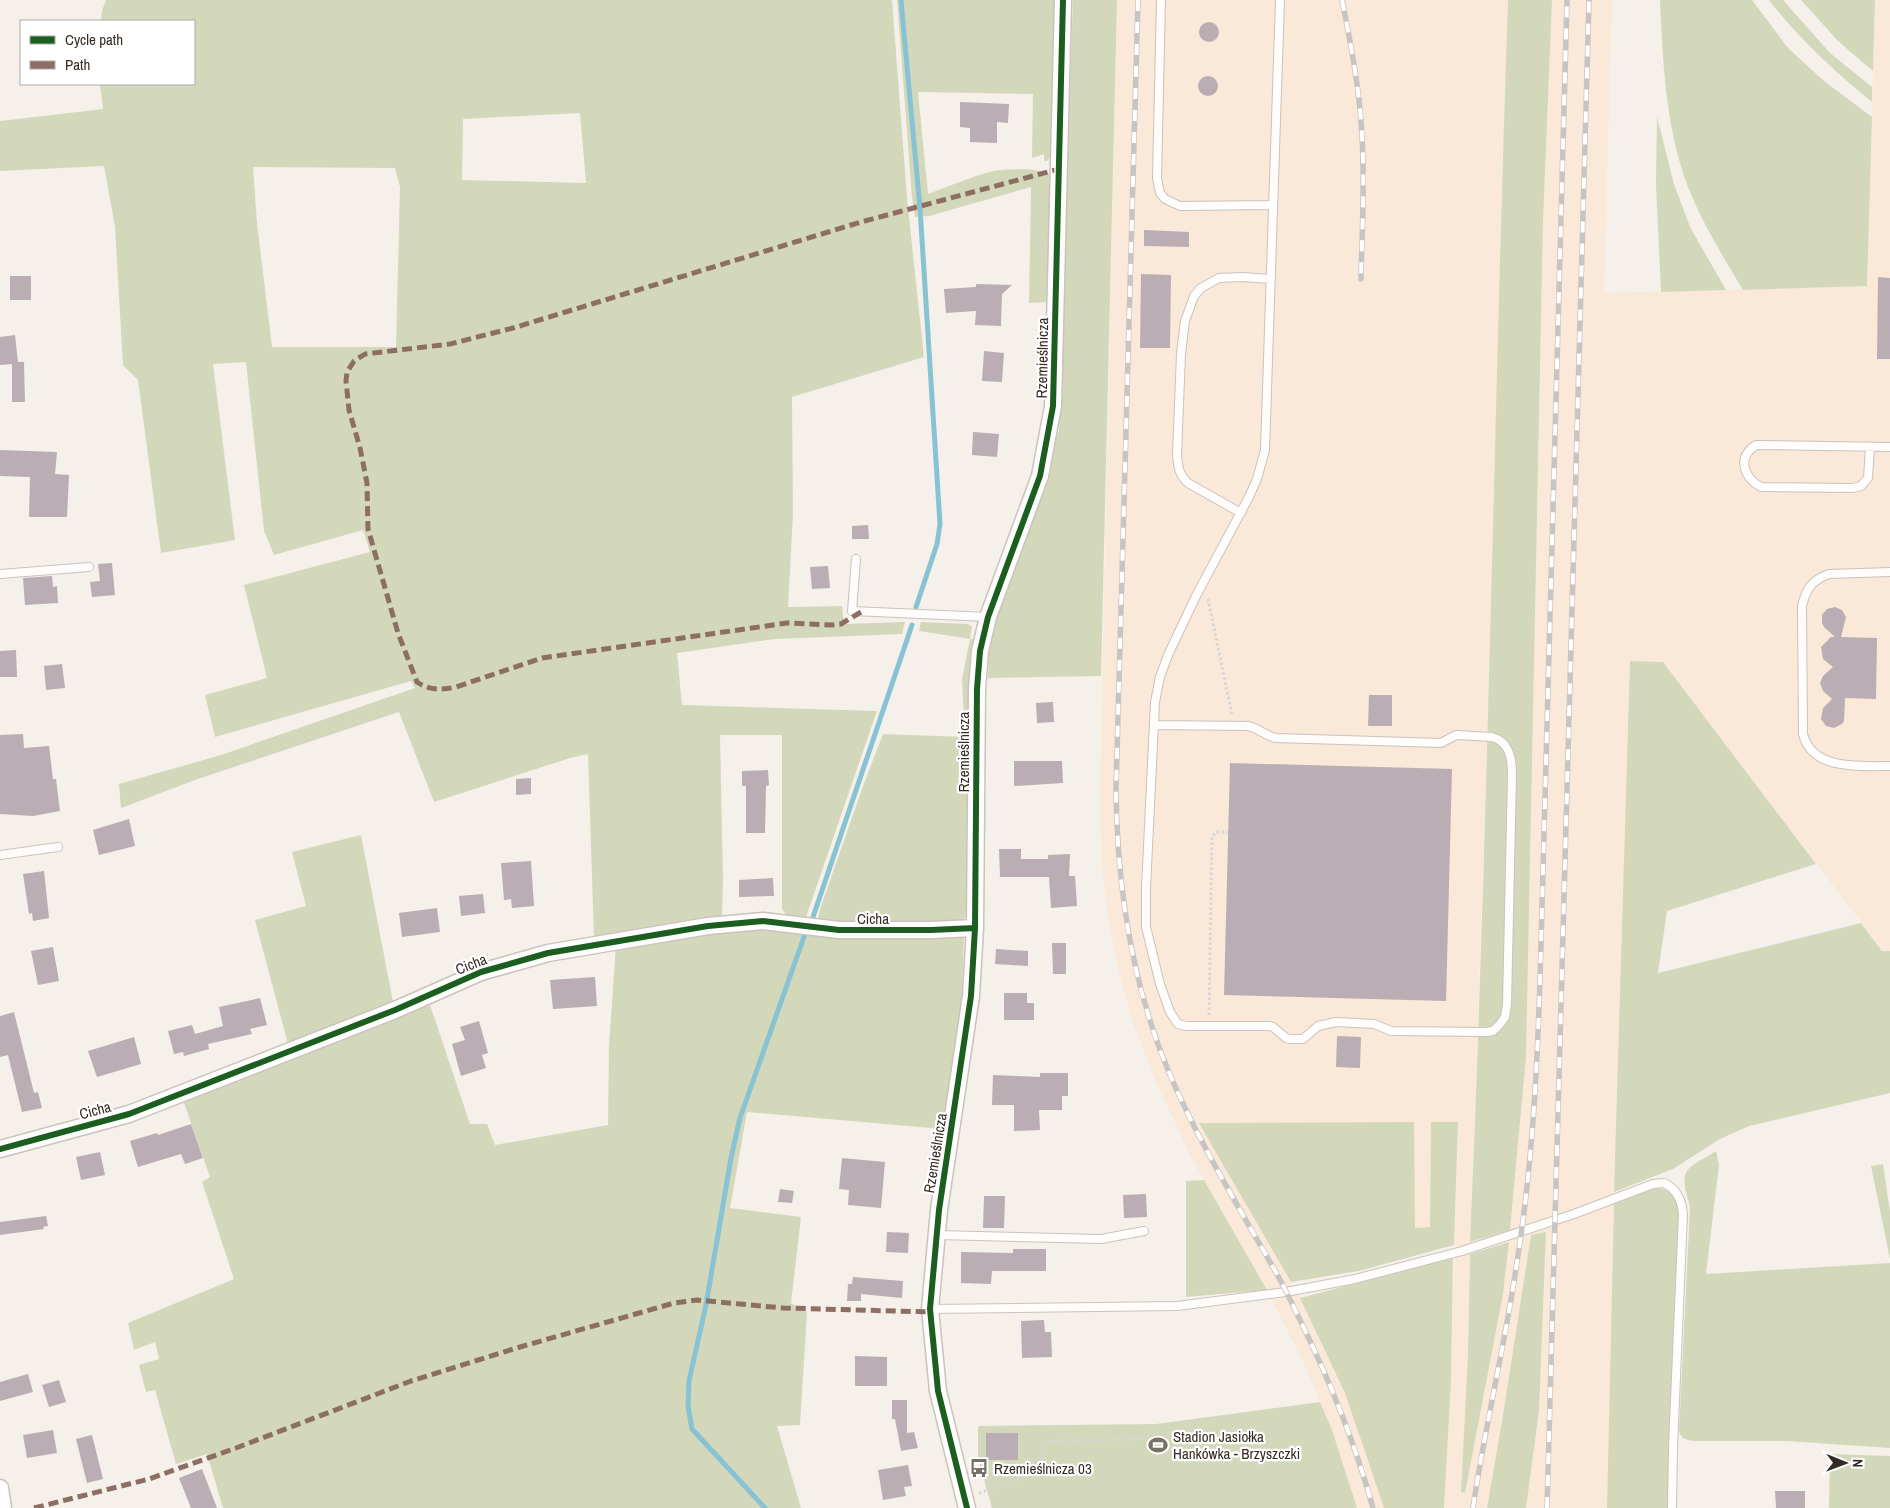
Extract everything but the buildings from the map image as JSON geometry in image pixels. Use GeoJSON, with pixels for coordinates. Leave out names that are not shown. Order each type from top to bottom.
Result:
{"type":"FeatureCollection","features":[{"type":"Feature","properties":{"kind":"street","name":"Rzemieślnicza"},"geometry":{"type":"LineString","coordinates":[[966,1504],[938,1391],[930,1309],[939,1210],[971,996],[974,928],[976,689],[980,651],[988,617],[1040,476],[1053,406],[1063,0]]}},
{"type":"Feature","properties":{"kind":"street","name":"Cicha"},"geometry":{"type":"LineString","coordinates":[[0,1149],[129,1114],[394,1010],[481,972],[548,953],[698,927],[762,921],[839,930],[974,928]]}},
{"type":"Feature","properties":{"kind":"street"},"geometry":{"type":"LineString","coordinates":[[0,1488],[4,1508]]}},
{"type":"Feature","properties":{"kind":"lane"},"geometry":{"type":"LineString","coordinates":[[1161,0],[1157,178],[1160,193],[1180,206],[1273,205]]}},
{"type":"Feature","properties":{"kind":"lane"},"geometry":{"type":"LineString","coordinates":[[1154,725],[1255,727],[1265,735],[1276,738],[1441,743],[1456,735],[1498,738],[1504,743],[1512,762],[1512,775],[1507,1004],[1505,1017],[1500,1024],[1493,1031],[1486,1032],[1391,1031],[1374,1024],[1336,1022],[1318,1026],[1303,1039],[1290,1039],[1269,1026],[1186,1026],[1178,1024],[1173,1018],[1160,984],[1146,927],[1146,890],[1155,702],[1163,669],[1204,581],[1257,479],[1265,450],[1280,0]]}},
{"type":"Feature","properties":{"kind":"lane"},"geometry":{"type":"LineString","coordinates":[[1241,513],[1188,483],[1182,478],[1178,469],[1176,455],[1183,338],[1194,296],[1209,282],[1219,278],[1230,277],[1271,279]]}},
{"type":"Feature","properties":{"kind":"lane"},"geometry":{"type":"LineString","coordinates":[[1870,447],[1868,478],[1861,486],[1853,488],[1761,487],[1754,483],[1744,466],[1744,457],[1748,450],[1756,445],[1870,447],[1890,448]]}},
{"type":"Feature","properties":{"kind":"lane"},"geometry":{"type":"LineString","coordinates":[[856,559],[852,611],[988,617]]}},
{"type":"Feature","properties":{"kind":"lane"},"geometry":{"type":"LineString","coordinates":[[0,574],[89,567]]}},
{"type":"Feature","properties":{"kind":"lane"},"geometry":{"type":"LineString","coordinates":[[1890,572],[1828,574],[1819,577],[1810,584],[1802,606],[1803,734],[1806,745],[1813,753],[1825,760],[1840,764],[1890,766]]}},
{"type":"Feature","properties":{"kind":"lane"},"geometry":{"type":"LineString","coordinates":[[0,855],[58,847]]}},
{"type":"Feature","properties":{"kind":"lane"},"geometry":{"type":"LineString","coordinates":[[930,1309],[1177,1306],[1286,1292],[1355,1279],[1462,1250],[1574,1214],[1654,1184],[1664,1184],[1677,1193],[1682,1202],[1683,1214],[1672,1508]]}},
{"type":"Feature","properties":{"kind":"lane"},"geometry":{"type":"LineString","coordinates":[[936,1235],[1101,1239],[1144,1231]]}},
{"type":"Feature","properties":{"kind":"path"},"geometry":{"type":"LineString","coordinates":[[1204,581],[1235,726]]}},
{"type":"Feature","properties":{"kind":"path"},"geometry":{"type":"LineString","coordinates":[[1209,1026],[1212,837],[1216,832],[1228,832]]}},
{"type":"Feature","properties":{"kind":"path"},"geometry":{"type":"LineString","coordinates":[[966,1504],[987,1489],[1029,1475],[1029,1460],[1040,1460],[1045,1442],[1233,1435]]}},
{"type":"Feature","properties":{"kind":"shaded area"},"geometry":{"type":"Polygon","coordinates":[[[1117,0],[1508,0],[1468,1354],[1461,1492],[1465,1493],[1503,1294],[1526,1057],[1543,221],[1552,0],[1612,0],[1604,293],[1867,286],[1875,0],[1890,0],[1890,951],[1883,951],[1663,662],[1630,661],[1607,1508],[1526,1508],[1539,1411],[1546,1232],[1531,1235],[1487,1508],[1444,1508],[1451,1380],[1458,1122],[1431,1122],[1430,1227],[1414,1228],[1238,1190],[1300,1298],[1345,1393],[1384,1508],[1357,1508],[1332,1430],[1302,1359],[1267,1290],[1192,1159],[1155,1080],[1133,1022],[1119,974],[1108,915],[1101,859],[1100,788],[1117,0]]]}},
{"type":"Feature","properties":{"kind":"green space"},"geometry":{"type":"Polygon","coordinates":[[[106,0],[892,0],[907,198],[924,357],[792,397],[793,514],[788,607],[842,606],[844,624],[905,622],[902,634],[775,639],[677,653],[682,705],[877,711],[805,920],[788,917],[782,909],[782,735],[720,735],[722,918],[594,939],[588,754],[570,758],[434,802],[399,712],[195,780],[121,808],[119,784],[221,755],[415,688],[411,681],[215,737],[205,695],[267,678],[244,585],[370,552],[363,530],[274,555],[264,531],[246,362],[213,364],[235,540],[161,553],[138,380],[123,365],[115,227],[104,166],[0,171],[0,121],[103,109],[100,85],[195,85],[195,20],[101,20],[106,0]],[[580,113],[463,119],[462,180],[586,183],[580,113]],[[253,167],[257,223],[272,347],[396,347],[400,187],[395,168],[253,167]]]}},
{"type":"Feature","properties":{"kind":"green space"},"geometry":{"type":"Polygon","coordinates":[[[897,0],[1057,0],[1053,153],[1047,161],[1044,161],[1044,154],[1032,158],[1033,94],[918,92],[928,194],[994,171],[1033,170],[1047,173],[1051,176],[1048,302],[1029,303],[1031,187],[929,216],[915,217],[897,0]]]}},
{"type":"Feature","properties":{"kind":"green space"},"geometry":{"type":"Polygon","coordinates":[[[1073,0],[1117,0],[1101,676],[988,678],[989,651],[999,602],[1044,483],[1059,430],[1073,0]]]}},
{"type":"Feature","properties":{"kind":"green space"},"geometry":{"type":"Polygon","coordinates":[[[1508,0],[1552,0],[1543,221],[1526,1057],[1510,1230],[1470,1242],[1482,932],[1508,0]]]}},
{"type":"Feature","properties":{"kind":"green space"},"geometry":{"type":"Polygon","coordinates":[[[1660,0],[1752,0],[1788,48],[1824,81],[1872,117],[1867,286],[1743,290],[1698,211],[1677,151],[1671,126],[1665,76],[1660,0]]]}},
{"type":"Feature","properties":{"kind":"green space"},"geometry":{"type":"Polygon","coordinates":[[[1769,0],[1783,0],[1830,53],[1872,87],[1872,102],[1818,54],[1792,28],[1769,0]]]}},
{"type":"Feature","properties":{"kind":"green space"},"geometry":{"type":"Polygon","coordinates":[[[1801,0],[1875,0],[1873,71],[1838,41],[1801,0]]]}},
{"type":"Feature","properties":{"kind":"green space"},"geometry":{"type":"Polygon","coordinates":[[[1657,117],[1674,184],[1690,227],[1726,290],[1661,292],[1656,184],[1657,117]]]}},
{"type":"Feature","properties":{"kind":"green space"},"geometry":{"type":"Polygon","coordinates":[[[921,622],[968,624],[972,627],[970,639],[919,631],[921,622]]]}},
{"type":"Feature","properties":{"kind":"green space"},"geometry":{"type":"Polygon","coordinates":[[[970,639],[976,639],[968,914],[960,923],[817,923],[820,909],[883,734],[965,737],[962,679],[970,639]]]}},
{"type":"Feature","properties":{"kind":"green space"},"geometry":{"type":"Polygon","coordinates":[[[1630,661],[1663,662],[1816,864],[1667,911],[1658,973],[1861,923],[1882,951],[1890,951],[1890,1093],[1749,1126],[1720,1139],[1673,1169],[1614,1192],[1630,661]]]}},
{"type":"Feature","properties":{"kind":"green space"},"geometry":{"type":"Polygon","coordinates":[[[361,835],[393,1002],[288,1044],[255,920],[306,906],[292,852],[361,835]]]}},
{"type":"Feature","properties":{"kind":"green space"},"geometry":{"type":"Polygon","coordinates":[[[762,929],[964,936],[962,996],[943,1129],[747,1112],[730,1208],[801,1217],[791,1303],[807,1312],[800,1425],[777,1426],[801,1508],[223,1508],[207,1454],[176,1464],[155,1390],[146,1392],[139,1365],[159,1359],[155,1342],[134,1350],[128,1323],[234,1279],[202,1182],[210,1177],[183,1100],[289,1057],[430,1005],[470,1124],[487,1124],[495,1145],[608,1125],[609,1046],[616,945],[668,936],[762,929]]]}},
{"type":"Feature","properties":{"kind":"green space"},"geometry":{"type":"Polygon","coordinates":[[[1414,1122],[1415,1228],[1430,1227],[1431,1122],[1458,1122],[1454,1245],[1359,1271],[1291,1282],[1199,1123],[1414,1122]]]}},
{"type":"Feature","properties":{"kind":"green space"},"geometry":{"type":"Polygon","coordinates":[[[1716,1151],[1719,1165],[1706,1274],[1890,1263],[1890,1448],[1786,1441],[1694,1441],[1681,1436],[1679,1432],[1690,1207],[1685,1177],[1690,1167],[1716,1151]]]}},
{"type":"Feature","properties":{"kind":"green space"},"geometry":{"type":"Polygon","coordinates":[[[1883,1164],[1890,1212],[1890,1259],[1871,1166],[1883,1164]]]}},
{"type":"Feature","properties":{"kind":"green space"},"geometry":{"type":"Polygon","coordinates":[[[1204,1180],[1267,1290],[1186,1297],[1186,1181],[1204,1180]]]}},
{"type":"Feature","properties":{"kind":"green space"},"geometry":{"type":"Polygon","coordinates":[[[1653,1188],[1669,1192],[1679,1206],[1670,1410],[1669,1508],[1607,1508],[1614,1204],[1653,1188]]]}},
{"type":"Feature","properties":{"kind":"green space"},"geometry":{"type":"Polygon","coordinates":[[[1546,1232],[1539,1411],[1526,1508],[1487,1508],[1531,1235],[1546,1232]]]}},
{"type":"Feature","properties":{"kind":"green space"},"geometry":{"type":"Polygon","coordinates":[[[1509,1242],[1503,1294],[1465,1493],[1461,1492],[1468,1354],[1470,1254],[1509,1242]]]}},
{"type":"Feature","properties":{"kind":"green space"},"geometry":{"type":"Polygon","coordinates":[[[1453,1258],[1451,1380],[1444,1508],[1384,1508],[1345,1393],[1300,1298],[1453,1258]]]}},
{"type":"Feature","properties":{"kind":"green space","name":"Stadion Jasiołka Hankówka - Brzyszczki"},"geometry":{"type":"Polygon","coordinates":[[[1320,1402],[1332,1430],[1357,1508],[992,1508],[978,1459],[978,1426],[1156,1424],[1320,1402]]]}},
{"type":"Feature","properties":{"kind":"green space"},"geometry":{"type":"Polygon","coordinates":[[[1830,1454],[1890,1456],[1890,1508],[1829,1508],[1830,1454]]]}},
{"type":"Feature","properties":{"kind":"waterway"},"geometry":{"type":"LineString","coordinates":[[901,0],[920,208],[940,524],[937,544],[916,607]]}},
{"type":"Feature","properties":{"kind":"waterway"},"geometry":{"type":"LineString","coordinates":[[812,920],[912,625]]}},
{"type":"Feature","properties":{"kind":"waterway"},"geometry":{"type":"LineString","coordinates":[[765,1508],[692,1429],[688,1406],[689,1381],[706,1305],[731,1158],[740,1118],[805,934]]}},
{"type":"Feature","properties":{"kind":"railway"},"geometry":{"type":"LineString","coordinates":[[1138,0],[1116,789],[1119,861],[1128,932],[1144,1002],[1168,1070],[1203,1144],[1278,1276],[1311,1343],[1332,1389],[1350,1436],[1373,1508]]}},
{"type":"Feature","properties":{"kind":"railway"},"geometry":{"type":"LineString","coordinates":[[1342,0],[1355,68],[1361,120],[1363,155],[1361,279]]}},
{"type":"Feature","properties":{"kind":"railway"},"geometry":{"type":"LineString","coordinates":[[1473,1508],[1517,1262],[1530,1156],[1535,1086],[1540,980],[1567,0]]}},
{"type":"Feature","properties":{"kind":"railway"},"geometry":{"type":"LineString","coordinates":[[1547,1508],[1589,0]]}},
{"type":"Feature","properties":{"kind":"marked path"},"geometry":{"type":"LineString","coordinates":[[861,612],[841,624],[787,623],[542,658],[456,687],[445,689],[426,687],[417,682],[398,633],[368,529],[367,483],[360,448],[349,410],[347,372],[354,361],[365,354],[450,344],[513,328],[861,222],[1059,169]]}},
{"type":"Feature","properties":{"kind":"marked path"},"geometry":{"type":"LineString","coordinates":[[34,1508],[149,1479],[411,1381],[520,1347],[674,1303],[697,1300],[783,1308],[931,1312]]}},
{"type":"Feature","properties":{"kind":"cycle path"},"geometry":{"type":"LineString","coordinates":[[967,1508],[938,1391],[930,1309],[939,1210],[971,996],[975,928],[977,689],[980,651],[988,617],[1040,476],[1053,406],[1063,0]]}},
{"type":"Feature","properties":{"kind":"cycle path"},"geometry":{"type":"LineString","coordinates":[[0,1149],[129,1114],[395,1010],[481,972],[548,953],[708,926],[763,921],[839,930],[975,928]]}},
{"type":"Feature","properties":{"kind":"place","name":"Stadion Jasiołka Hankówka - Brzyszczki"},"geometry":{"type":"Point","coordinates":[1158,1445]}},
{"type":"Feature","properties":{"kind":"place","name":"Rzemieślnicza 03"},"geometry":{"type":"Point","coordinates":[979,1468]}}]}
